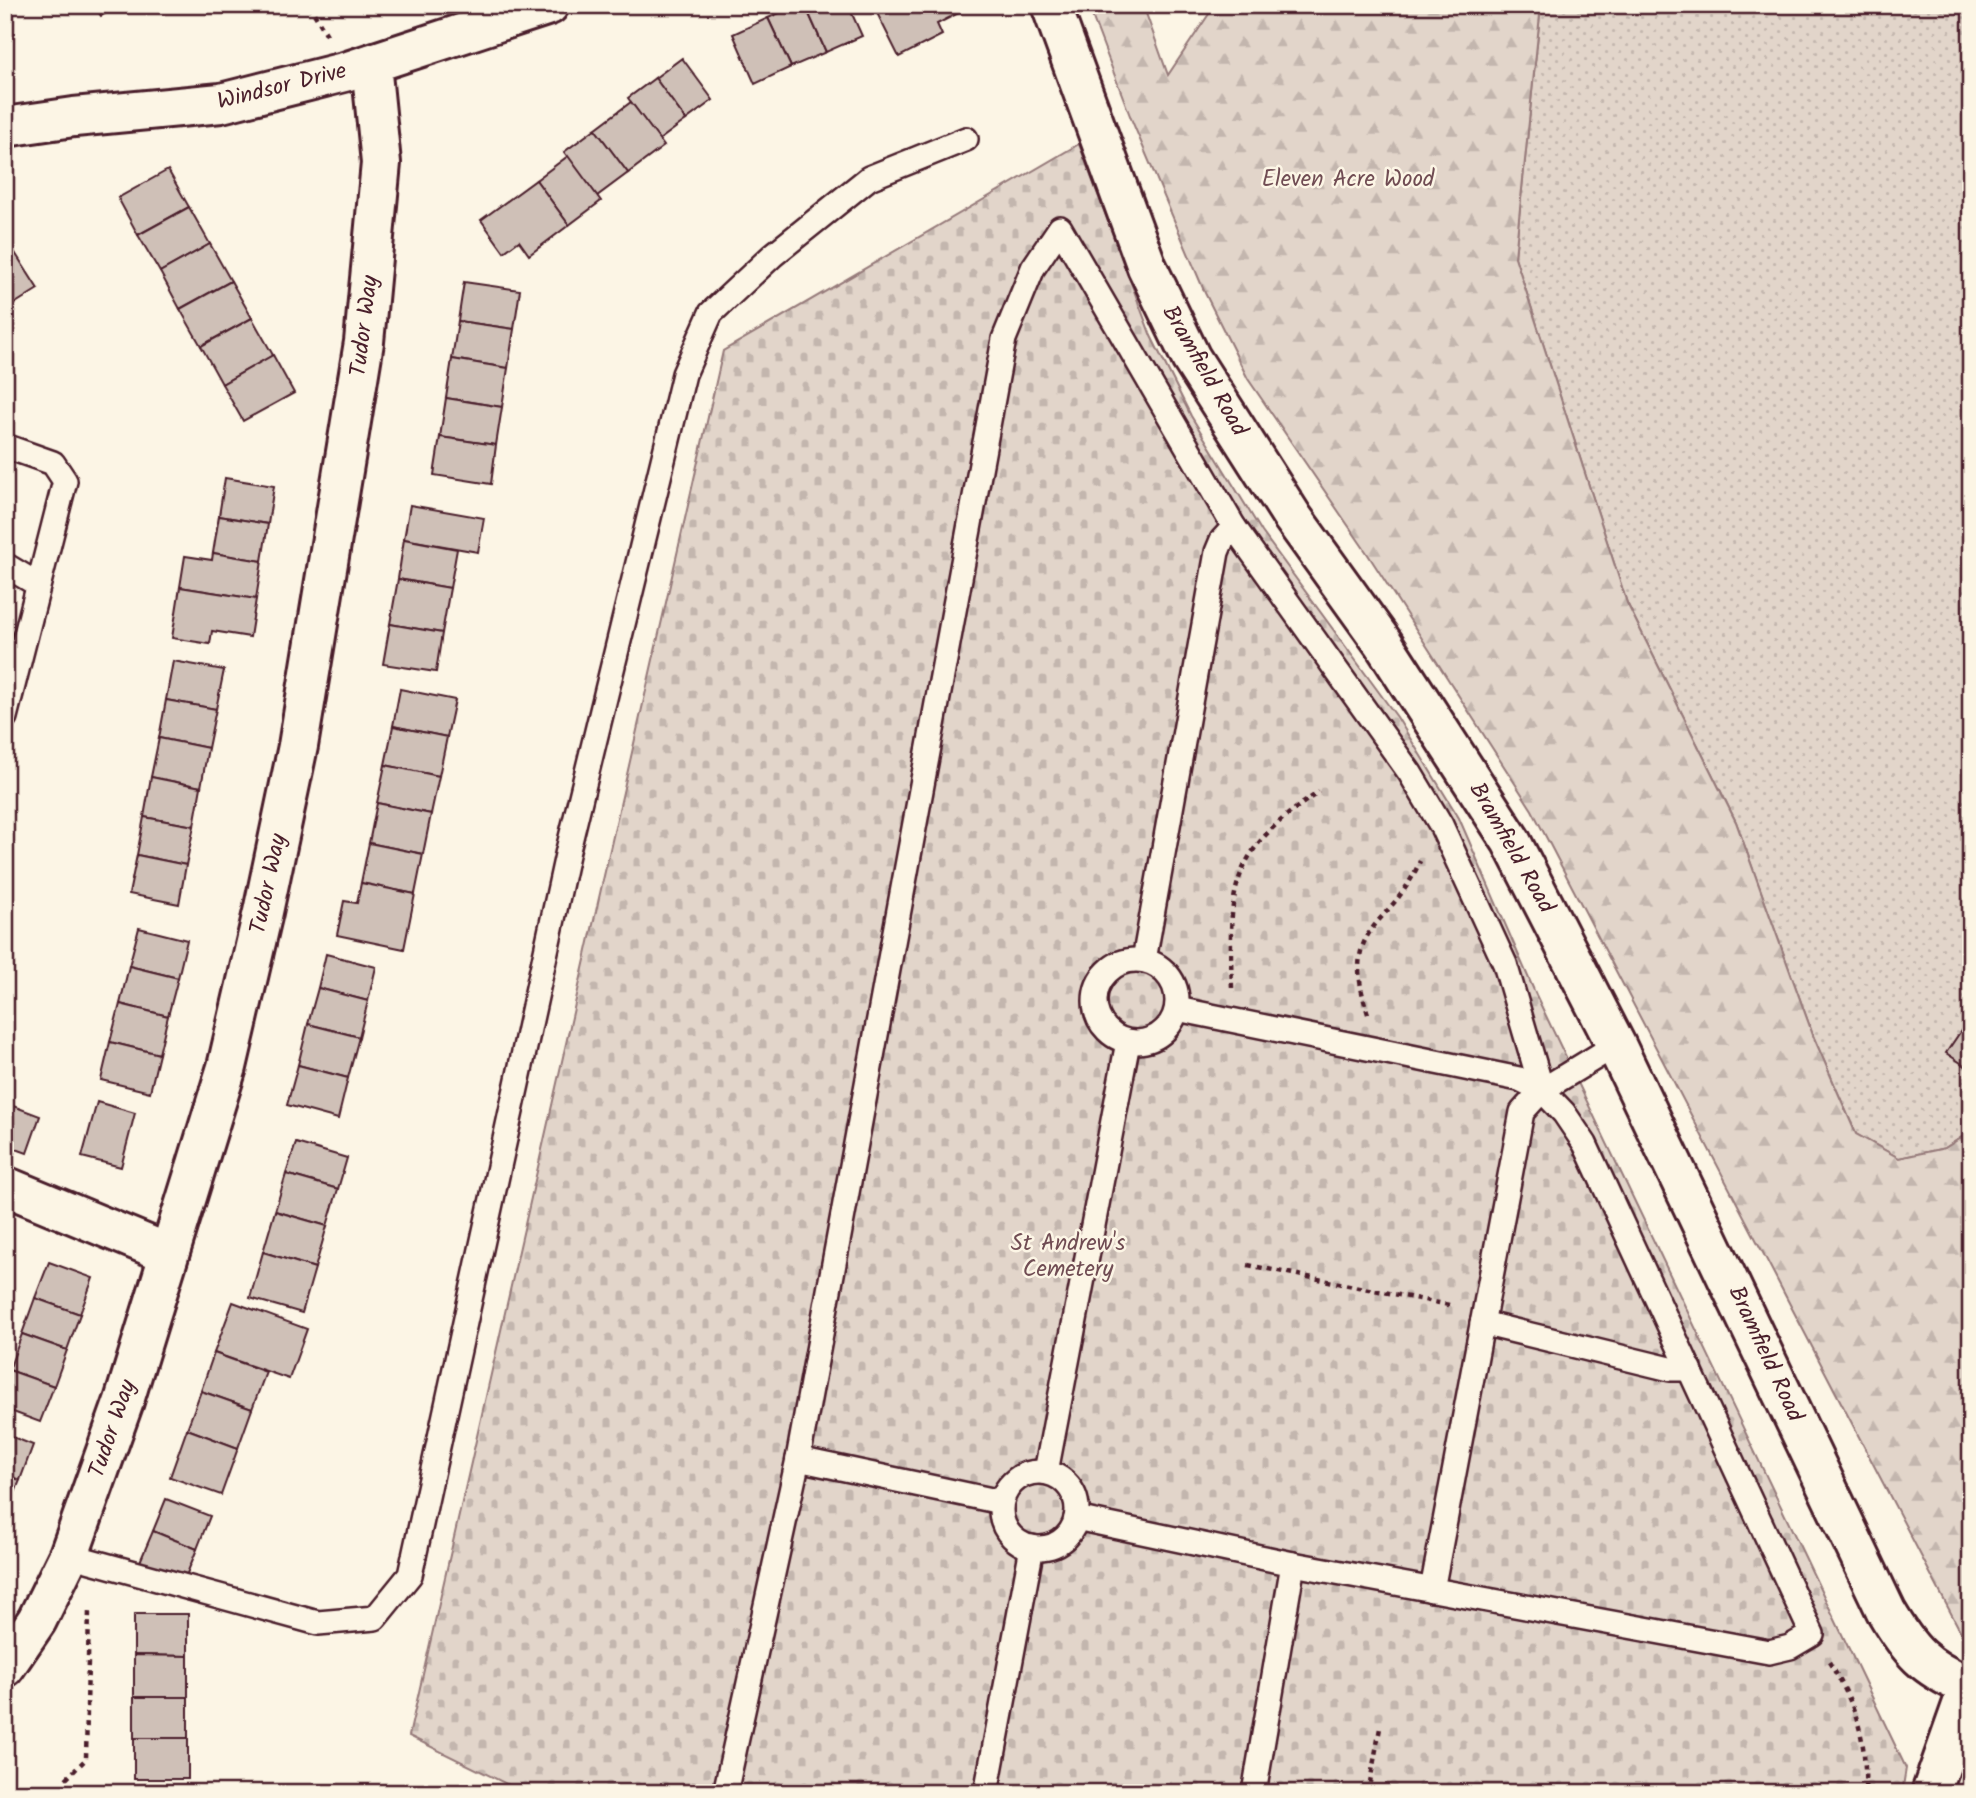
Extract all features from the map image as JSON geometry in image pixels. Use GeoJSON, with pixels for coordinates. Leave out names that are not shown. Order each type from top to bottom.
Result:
{"type":"FeatureCollection","features":[{"type":"Feature","properties":{"kind":"street","name":"Windsor Drive"},"geometry":{"type":"LineString","coordinates":[[5,127],[74,117],[221,103],[371,64],[549,5]]}},
{"type":"Feature","properties":{"kind":"street","name":"Bramfield Road"},"geometry":{"type":"LineString","coordinates":[[1051,5],[1147,267],[1191,358],[1293,518],[1383,643],[1511,841],[1616,1045],[1886,1611],[1917,1657],[1944,1676],[1969,1683]]}},
{"type":"Feature","properties":{"kind":"street","name":"Tudor Way"},"geometry":{"type":"LineString","coordinates":[[5,1667],[78,1558],[167,1253],[227,1067],[293,772],[321,620],[364,342],[381,163],[371,64]]}},
{"type":"Feature","properties":{"kind":"street"},"geometry":{"type":"LineString","coordinates":[[5,1186],[167,1253]]}},
{"type":"Feature","properties":{"kind":"street"},"geometry":{"type":"LineString","coordinates":[[1931,1793],[1969,1683]]}},
{"type":"Feature","properties":{"kind":"lane"},"geometry":{"type":"LineString","coordinates":[[78,1558],[318,1623],[375,1618],[410,1575],[568,850],[684,374],[711,313],[773,255],[869,178],[966,139]]}},
{"type":"Feature","properties":{"kind":"lane"},"geometry":{"type":"LineString","coordinates":[[725,1793],[798,1459],[1004,339],[1033,268],[1060,228],[1234,527],[1410,773],[1432,810],[1505,964],[1542,1090]]}},
{"type":"Feature","properties":{"kind":"lane"},"geometry":{"type":"LineString","coordinates":[[5,446],[53,463],[65,481],[5,717]]}},
{"type":"Feature","properties":{"kind":"lane"},"geometry":{"type":"LineString","coordinates":[[1144,960],[1217,552],[1222,540],[1234,527]]}},
{"type":"Feature","properties":{"kind":"lane"},"geometry":{"type":"LineString","coordinates":[[5,565],[37,584]]}},
{"type":"Feature","properties":{"kind":"lane"},"geometry":{"type":"LineString","coordinates":[[1128,960],[1144,960],[1159,967],[1170,978],[1176,993],[1177,1009],[1170,1024],[1159,1035],[1144,1042],[1128,1042],[1113,1035],[1101,1024],[1095,1010],[1095,993],[1101,978],[1113,967],[1128,960]]}},
{"type":"Feature","properties":{"kind":"lane"},"geometry":{"type":"LineString","coordinates":[[1076,1518],[1293,1564],[1769,1652],[1790,1647],[1812,1634],[1586,1144],[1564,1113],[1542,1090],[1490,1071],[1177,1009]]}},
{"type":"Feature","properties":{"kind":"lane"},"geometry":{"type":"LineString","coordinates":[[1046,1472],[1128,1042]]}},
{"type":"Feature","properties":{"kind":"lane"},"geometry":{"type":"LineString","coordinates":[[1432,1590],[1522,1112],[1542,1090],[1616,1045]]}},
{"type":"Feature","properties":{"kind":"lane"},"geometry":{"type":"LineString","coordinates":[[1483,1317],[1671,1369],[1690,1369]]}},
{"type":"Feature","properties":{"kind":"lane"},"geometry":{"type":"LineString","coordinates":[[798,1459],[1001,1502]]}},
{"type":"Feature","properties":{"kind":"lane"},"geometry":{"type":"LineString","coordinates":[[1031,1472],[1046,1472],[1060,1478],[1070,1488],[1076,1502],[1076,1518],[1070,1531],[1060,1542],[1046,1547],[1031,1547],[1017,1542],[1007,1531],[1001,1518],[1001,1502],[1006,1489],[1017,1478],[1031,1472]]}},
{"type":"Feature","properties":{"kind":"lane"},"geometry":{"type":"LineString","coordinates":[[986,1793],[1031,1547]]}},
{"type":"Feature","properties":{"kind":"lane"},"geometry":{"type":"LineString","coordinates":[[1254,1793],[1293,1564]]}},
{"type":"Feature","properties":{"kind":"path"},"geometry":{"type":"LineString","coordinates":[[1233,1020],[1230,929],[1234,888],[1245,860],[1263,835],[1289,812],[1319,792]]}},
{"type":"Feature","properties":{"kind":"path"},"geometry":{"type":"LineString","coordinates":[[1384,1050],[1361,990],[1358,958],[1366,937],[1415,872],[1425,849],[1432,810]]}},
{"type":"Feature","properties":{"kind":"path"},"geometry":{"type":"LineString","coordinates":[[1248,1265],[1483,1317]]}},
{"type":"Feature","properties":{"kind":"path"},"geometry":{"type":"LineString","coordinates":[[52,1793],[86,1759],[90,1624],[78,1558]]}},
{"type":"Feature","properties":{"kind":"path"},"geometry":{"type":"LineString","coordinates":[[1812,1634],[1859,1717],[1866,1765],[1865,1793]]}},
{"type":"Feature","properties":{"kind":"path"},"geometry":{"type":"LineString","coordinates":[[1368,1793],[1380,1728]]}},
{"type":"Feature","properties":{"kind":"green space","name":"Eleven Acre Wood"},"geometry":{"type":"Polygon","coordinates":[[[1088,5],[1143,5],[1168,75],[1215,5],[1541,5],[1515,257],[1627,603],[1736,822],[1814,1038],[1856,1134],[1899,1158],[1945,1148],[1971,1131],[1971,1632],[1966,1642],[1532,810],[1367,553],[1248,379],[1205,293],[1132,121],[1088,5]]]}},
{"type":"Feature","properties":{"kind":"green space"},"geometry":{"type":"Polygon","coordinates":[[[1541,5],[1971,5],[1971,1131],[1945,1148],[1899,1158],[1856,1134],[1814,1038],[1736,822],[1627,603],[1515,257],[1541,5]]]}},
{"type":"Feature","properties":{"kind":"green space","name":"St Andrew's Cemetery"},"geometry":{"type":"Polygon","coordinates":[[[1079,144],[1151,336],[1191,416],[1262,532],[1397,717],[1459,818],[1536,995],[1906,1768],[1902,1793],[525,1793],[409,1736],[723,351],[1079,144]]]}},
{"type":"Feature","properties":{"kind":"building"},"geometry":{"type":"Polygon","coordinates":[[[94,5],[121,5],[101,16],[94,5]]]}},
{"type":"Feature","properties":{"kind":"building"},"geometry":{"type":"Polygon","coordinates":[[[797,5],[805,5],[826,52],[791,67],[768,18],[797,5]]]}},
{"type":"Feature","properties":{"kind":"building"},"geometry":{"type":"Polygon","coordinates":[[[805,5],[848,5],[862,36],[826,52],[805,5]]]}},
{"type":"Feature","properties":{"kind":"building"},"geometry":{"type":"Polygon","coordinates":[[[873,5],[974,5],[937,24],[942,35],[899,57],[873,5]]]}},
{"type":"Feature","properties":{"kind":"building"},"geometry":{"type":"Polygon","coordinates":[[[768,18],[791,67],[755,84],[733,34],[768,18]]]}},
{"type":"Feature","properties":{"kind":"building"},"geometry":{"type":"Polygon","coordinates":[[[682,58],[713,100],[686,120],[655,78],[682,58]]]}},
{"type":"Feature","properties":{"kind":"building"},"geometry":{"type":"Polygon","coordinates":[[[655,78],[686,120],[659,140],[628,98],[655,78]]]}},
{"type":"Feature","properties":{"kind":"building"},"geometry":{"type":"Polygon","coordinates":[[[631,102],[664,146],[628,173],[595,129],[631,102]]]}},
{"type":"Feature","properties":{"kind":"building"},"geometry":{"type":"Polygon","coordinates":[[[595,129],[628,173],[597,196],[564,152],[595,129]]]}},
{"type":"Feature","properties":{"kind":"building"},"geometry":{"type":"Polygon","coordinates":[[[568,156],[601,201],[569,225],[536,180],[568,156]]]}},
{"type":"Feature","properties":{"kind":"building"},"geometry":{"type":"Polygon","coordinates":[[[168,170],[189,207],[138,235],[118,198],[168,170]]]}},
{"type":"Feature","properties":{"kind":"building"},"geometry":{"type":"Polygon","coordinates":[[[536,180],[569,225],[529,255],[519,241],[504,252],[481,220],[536,180]]]}},
{"type":"Feature","properties":{"kind":"building"},"geometry":{"type":"Polygon","coordinates":[[[189,207],[210,244],[160,272],[138,235],[189,207]]]}},
{"type":"Feature","properties":{"kind":"building"},"geometry":{"type":"Polygon","coordinates":[[[5,237],[38,289],[6,309],[5,308],[5,237]]]}},
{"type":"Feature","properties":{"kind":"building"},"geometry":{"type":"Polygon","coordinates":[[[210,244],[231,281],[180,309],[160,272],[210,244]]]}},
{"type":"Feature","properties":{"kind":"building"},"geometry":{"type":"Polygon","coordinates":[[[231,281],[252,318],[201,346],[180,309],[231,281]]]}},
{"type":"Feature","properties":{"kind":"building"},"geometry":{"type":"Polygon","coordinates":[[[464,282],[520,290],[514,329],[458,321],[464,282]]]}},
{"type":"Feature","properties":{"kind":"building"},"geometry":{"type":"Polygon","coordinates":[[[252,318],[273,355],[222,384],[201,346],[252,318]]]}},
{"type":"Feature","properties":{"kind":"building"},"geometry":{"type":"Polygon","coordinates":[[[458,321],[514,329],[508,368],[452,359],[458,321]]]}},
{"type":"Feature","properties":{"kind":"building"},"geometry":{"type":"Polygon","coordinates":[[[273,355],[294,393],[243,421],[222,384],[273,355]]]}},
{"type":"Feature","properties":{"kind":"building"},"geometry":{"type":"Polygon","coordinates":[[[452,359],[508,368],[502,407],[446,398],[452,359]]]}},
{"type":"Feature","properties":{"kind":"building"},"geometry":{"type":"Polygon","coordinates":[[[446,398],[502,407],[496,445],[440,437],[446,398]]]}},
{"type":"Feature","properties":{"kind":"building"},"geometry":{"type":"Polygon","coordinates":[[[440,437],[496,445],[491,484],[434,475],[440,437]]]}},
{"type":"Feature","properties":{"kind":"building"},"geometry":{"type":"Polygon","coordinates":[[[225,478],[274,486],[268,524],[219,516],[225,478]]]}},
{"type":"Feature","properties":{"kind":"building"},"geometry":{"type":"Polygon","coordinates":[[[410,505],[484,518],[478,552],[404,539],[410,505]]]}},
{"type":"Feature","properties":{"kind":"building"},"geometry":{"type":"Polygon","coordinates":[[[219,516],[268,524],[262,561],[213,553],[219,516]]]}},
{"type":"Feature","properties":{"kind":"building"},"geometry":{"type":"Polygon","coordinates":[[[404,539],[457,549],[450,588],[398,579],[404,539]]]}},
{"type":"Feature","properties":{"kind":"building"},"geometry":{"type":"Polygon","coordinates":[[[213,553],[262,561],[256,599],[180,587],[185,556],[212,560],[213,553]]]}},
{"type":"Feature","properties":{"kind":"building"},"geometry":{"type":"Polygon","coordinates":[[[398,579],[450,588],[442,633],[390,624],[398,579]]]}},
{"type":"Feature","properties":{"kind":"building"},"geometry":{"type":"Polygon","coordinates":[[[180,587],[256,599],[250,637],[212,631],[210,644],[172,638],[180,587]]]}},
{"type":"Feature","properties":{"kind":"building"},"geometry":{"type":"Polygon","coordinates":[[[390,624],[442,633],[436,672],[383,664],[390,624]]]}},
{"type":"Feature","properties":{"kind":"building"},"geometry":{"type":"Polygon","coordinates":[[[173,661],[224,670],[216,709],[166,700],[173,661]]]}},
{"type":"Feature","properties":{"kind":"building"},"geometry":{"type":"Polygon","coordinates":[[[400,689],[455,700],[447,737],[393,726],[400,689]]]}},
{"type":"Feature","properties":{"kind":"building"},"geometry":{"type":"Polygon","coordinates":[[[166,700],[216,709],[208,748],[159,738],[166,700]]]}},
{"type":"Feature","properties":{"kind":"building"},"geometry":{"type":"Polygon","coordinates":[[[393,726],[447,737],[439,776],[385,765],[393,726]]]}},
{"type":"Feature","properties":{"kind":"building"},"geometry":{"type":"Polygon","coordinates":[[[159,738],[208,748],[201,787],[151,777],[159,738]]]}},
{"type":"Feature","properties":{"kind":"building"},"geometry":{"type":"Polygon","coordinates":[[[385,765],[439,776],[431,814],[377,803],[385,765]]]}},
{"type":"Feature","properties":{"kind":"building"},"geometry":{"type":"Polygon","coordinates":[[[151,777],[201,787],[194,826],[144,817],[151,777]]]}},
{"type":"Feature","properties":{"kind":"building"},"geometry":{"type":"Polygon","coordinates":[[[377,803],[431,814],[423,854],[369,843],[377,803]]]}},
{"type":"Feature","properties":{"kind":"building"},"geometry":{"type":"Polygon","coordinates":[[[144,817],[194,826],[186,865],[137,855],[144,817]]]}},
{"type":"Feature","properties":{"kind":"building"},"geometry":{"type":"Polygon","coordinates":[[[369,843],[423,854],[415,894],[361,883],[369,843]]]}},
{"type":"Feature","properties":{"kind":"building"},"geometry":{"type":"Polygon","coordinates":[[[137,855],[186,865],[179,904],[129,894],[137,855]]]}},
{"type":"Feature","properties":{"kind":"building"},"geometry":{"type":"Polygon","coordinates":[[[361,883],[415,894],[404,949],[337,935],[344,901],[357,903],[361,883]]]}},
{"type":"Feature","properties":{"kind":"building"},"geometry":{"type":"Polygon","coordinates":[[[139,928],[187,940],[178,978],[129,966],[139,928]]]}},
{"type":"Feature","properties":{"kind":"building"},"geometry":{"type":"Polygon","coordinates":[[[326,954],[376,967],[368,1001],[318,988],[326,954]]]}},
{"type":"Feature","properties":{"kind":"building"},"geometry":{"type":"Polygon","coordinates":[[[129,966],[178,978],[168,1016],[120,1004],[129,966]]]}},
{"type":"Feature","properties":{"kind":"building"},"geometry":{"type":"Polygon","coordinates":[[[318,988],[368,1001],[359,1037],[308,1024],[318,988]]]}},
{"type":"Feature","properties":{"kind":"building"},"geometry":{"type":"Polygon","coordinates":[[[120,1004],[168,1016],[159,1054],[110,1042],[120,1004]]]}},
{"type":"Feature","properties":{"kind":"building"},"geometry":{"type":"Polygon","coordinates":[[[1971,1016],[1971,1067],[1970,1069],[1946,1053],[1971,1016]]]}},
{"type":"Feature","properties":{"kind":"building"},"geometry":{"type":"Polygon","coordinates":[[[308,1024],[359,1037],[348,1078],[298,1065],[308,1024]]]}},
{"type":"Feature","properties":{"kind":"building"},"geometry":{"type":"Polygon","coordinates":[[[110,1042],[159,1054],[150,1092],[101,1080],[110,1042]]]}},
{"type":"Feature","properties":{"kind":"building"},"geometry":{"type":"Polygon","coordinates":[[[298,1065],[348,1078],[338,1119],[287,1105],[298,1065]]]}},
{"type":"Feature","properties":{"kind":"building"},"geometry":{"type":"Polygon","coordinates":[[[97,1102],[135,1113],[121,1167],[82,1157],[97,1102]]]}},
{"type":"Feature","properties":{"kind":"building"},"geometry":{"type":"Polygon","coordinates":[[[5,1103],[40,1116],[27,1153],[5,1145],[5,1103]]]}},
{"type":"Feature","properties":{"kind":"building"},"geometry":{"type":"Polygon","coordinates":[[[296,1143],[347,1158],[338,1189],[286,1174],[296,1143]]]}},
{"type":"Feature","properties":{"kind":"building"},"geometry":{"type":"Polygon","coordinates":[[[286,1174],[338,1189],[327,1226],[275,1211],[286,1174]]]}},
{"type":"Feature","properties":{"kind":"building"},"geometry":{"type":"Polygon","coordinates":[[[275,1211],[327,1226],[315,1268],[263,1252],[275,1211]]]}},
{"type":"Feature","properties":{"kind":"building"},"geometry":{"type":"Polygon","coordinates":[[[263,1252],[315,1268],[302,1313],[250,1298],[263,1252]]]}},
{"type":"Feature","properties":{"kind":"building"},"geometry":{"type":"Polygon","coordinates":[[[49,1262],[93,1278],[80,1314],[35,1298],[49,1262]]]}},
{"type":"Feature","properties":{"kind":"building"},"geometry":{"type":"Polygon","coordinates":[[[35,1298],[80,1314],[67,1350],[22,1334],[35,1298]]]}},
{"type":"Feature","properties":{"kind":"building"},"geometry":{"type":"Polygon","coordinates":[[[233,1302],[307,1329],[289,1379],[214,1353],[233,1302]]]}},
{"type":"Feature","properties":{"kind":"building"},"geometry":{"type":"Polygon","coordinates":[[[22,1334],[67,1350],[54,1386],[9,1370],[22,1334]]]}},
{"type":"Feature","properties":{"kind":"building"},"geometry":{"type":"Polygon","coordinates":[[[214,1353],[266,1372],[252,1409],[201,1391],[214,1353]]]}},
{"type":"Feature","properties":{"kind":"building"},"geometry":{"type":"Polygon","coordinates":[[[9,1370],[54,1386],[40,1422],[5,1409],[5,1380],[9,1370]]]}},
{"type":"Feature","properties":{"kind":"building"},"geometry":{"type":"Polygon","coordinates":[[[201,1391],[252,1409],[238,1448],[187,1429],[201,1391]]]}},
{"type":"Feature","properties":{"kind":"building"},"geometry":{"type":"Polygon","coordinates":[[[187,1429],[238,1448],[221,1495],[170,1477],[187,1429]]]}},
{"type":"Feature","properties":{"kind":"building"},"geometry":{"type":"Polygon","coordinates":[[[5,1434],[33,1445],[20,1480],[5,1475],[5,1434]]]}},
{"type":"Feature","properties":{"kind":"building"},"geometry":{"type":"Polygon","coordinates":[[[5,1475],[20,1480],[6,1515],[5,1515],[5,1475]]]}},
{"type":"Feature","properties":{"kind":"building"},"geometry":{"type":"Polygon","coordinates":[[[166,1499],[210,1516],[197,1549],[153,1531],[166,1499]]]}},
{"type":"Feature","properties":{"kind":"building"},"geometry":{"type":"Polygon","coordinates":[[[153,1531],[197,1549],[184,1581],[139,1564],[153,1531]]]}},
{"type":"Feature","properties":{"kind":"building"},"geometry":{"type":"Polygon","coordinates":[[[134,1614],[188,1614],[188,1656],[134,1655],[134,1614]]]}},
{"type":"Feature","properties":{"kind":"building"},"geometry":{"type":"Polygon","coordinates":[[[134,1655],[188,1656],[188,1697],[134,1697],[134,1655]]]}},
{"type":"Feature","properties":{"kind":"building"},"geometry":{"type":"Polygon","coordinates":[[[134,1697],[188,1697],[188,1738],[134,1738],[134,1697]]]}},
{"type":"Feature","properties":{"kind":"building"},"geometry":{"type":"Polygon","coordinates":[[[134,1738],[188,1738],[188,1779],[134,1779],[134,1738]]]}}]}
